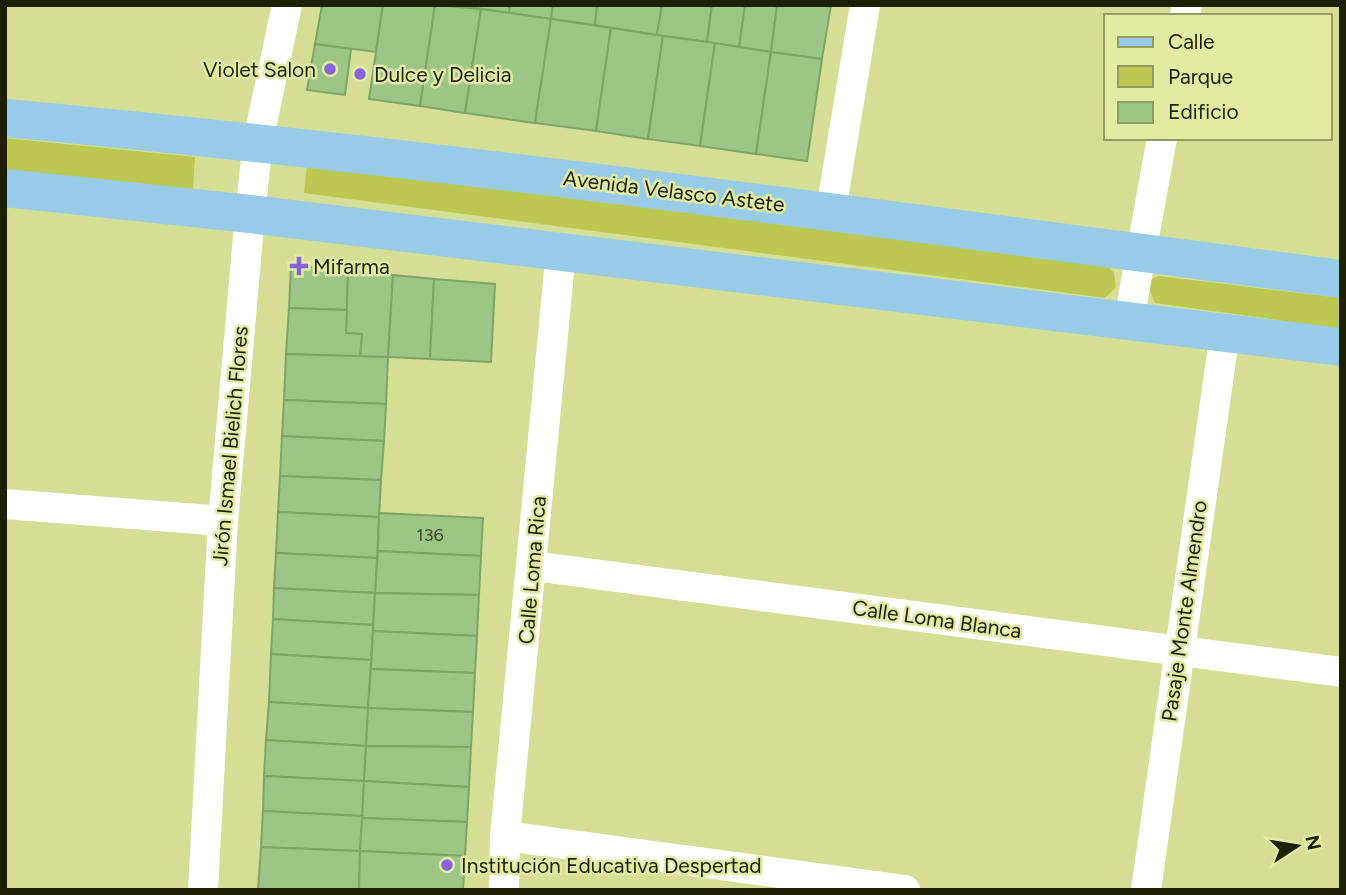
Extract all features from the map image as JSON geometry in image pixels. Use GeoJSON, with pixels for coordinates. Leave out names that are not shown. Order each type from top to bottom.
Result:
{"type":"FeatureCollection","features":[{"type":"Feature","properties":{"kind":"main road","name":"Avenida Velasco Astete"},"geometry":{"type":"LineString","coordinates":[[5,118],[258,141],[831,210],[1341,279]]}},
{"type":"Feature","properties":{"kind":"main road"},"geometry":{"type":"LineString","coordinates":[[5,188],[561,251],[1341,347]]}},
{"type":"Feature","properties":{"kind":"street","name":"Jirón Ismael Bielich Flores"},"geometry":{"type":"LineString","coordinates":[[203,890],[223,522],[250,214],[258,141],[286,5]]}},
{"type":"Feature","properties":{"kind":"street"},"geometry":{"type":"LineString","coordinates":[[831,210],[865,5]]}},
{"type":"Feature","properties":{"kind":"street"},"geometry":{"type":"LineString","coordinates":[[1129,320],[1162,140]]}},
{"type":"Feature","properties":{"kind":"street","name":"Calle Loma Rica"},"geometry":{"type":"LineString","coordinates":[[504,890],[505,836],[533,566],[561,251]]}},
{"type":"Feature","properties":{"kind":"street","name":"Pasaje Monte Almendro"},"geometry":{"type":"LineString","coordinates":[[1146,890],[1225,332]]}},
{"type":"Feature","properties":{"kind":"street"},"geometry":{"type":"LineString","coordinates":[[5,504],[223,522]]}},
{"type":"Feature","properties":{"kind":"street","name":"Calle Loma Blanca"},"geometry":{"type":"LineString","coordinates":[[533,566],[1341,672]]}},
{"type":"Feature","properties":{"kind":"street"},"geometry":{"type":"LineString","coordinates":[[505,836],[905,890]]}},
{"type":"Feature","properties":{"kind":"green space"},"geometry":{"type":"Polygon","coordinates":[[[5,138],[195,157],[193,190],[5,171],[5,138]]]}},
{"type":"Feature","properties":{"kind":"green space"},"geometry":{"type":"Polygon","coordinates":[[[307,164],[1103,260],[1114,273],[1116,287],[1105,298],[304,193],[307,164]]]}},
{"type":"Feature","properties":{"kind":"green space"},"geometry":{"type":"Polygon","coordinates":[[[1159,276],[1341,298],[1341,329],[1155,303],[1149,288],[1151,279],[1159,276]]]}},
{"type":"Feature","properties":{"kind":"building"},"geometry":{"type":"Polygon","coordinates":[[[322,5],[383,5],[376,52],[315,44],[322,5]]]}},
{"type":"Feature","properties":{"kind":"building"},"geometry":{"type":"Polygon","coordinates":[[[383,5],[435,5],[420,106],[369,99],[383,5]]]}},
{"type":"Feature","properties":{"kind":"building"},"geometry":{"type":"Polygon","coordinates":[[[435,5],[481,9],[465,113],[420,106],[435,5]]]}},
{"type":"Feature","properties":{"kind":"building"},"geometry":{"type":"Polygon","coordinates":[[[457,5],[510,5],[509,13],[457,5]]]}},
{"type":"Feature","properties":{"kind":"building"},"geometry":{"type":"Polygon","coordinates":[[[510,5],[553,5],[551,19],[509,13],[510,5]]]}},
{"type":"Feature","properties":{"kind":"building"},"geometry":{"type":"Polygon","coordinates":[[[553,5],[597,5],[595,25],[551,19],[553,5]]]}},
{"type":"Feature","properties":{"kind":"building"},"geometry":{"type":"Polygon","coordinates":[[[597,5],[662,5],[657,35],[595,25],[597,5]]]}},
{"type":"Feature","properties":{"kind":"building"},"geometry":{"type":"Polygon","coordinates":[[[662,5],[712,5],[707,42],[657,35],[662,5]]]}},
{"type":"Feature","properties":{"kind":"building"},"geometry":{"type":"Polygon","coordinates":[[[712,5],[745,5],[739,48],[707,42],[712,5]]]}},
{"type":"Feature","properties":{"kind":"building"},"geometry":{"type":"Polygon","coordinates":[[[745,5],[777,5],[771,52],[739,48],[745,5]]]}},
{"type":"Feature","properties":{"kind":"building"},"geometry":{"type":"Polygon","coordinates":[[[777,5],[831,5],[822,59],[771,52],[777,5]]]}},
{"type":"Feature","properties":{"kind":"building"},"geometry":{"type":"Polygon","coordinates":[[[481,9],[551,19],[535,123],[465,113],[481,9]]]}},
{"type":"Feature","properties":{"kind":"building"},"geometry":{"type":"Polygon","coordinates":[[[551,19],[611,28],[596,131],[535,123],[551,19]]]}},
{"type":"Feature","properties":{"kind":"building"},"geometry":{"type":"Polygon","coordinates":[[[611,28],[663,36],[648,139],[596,131],[611,28]]]}},
{"type":"Feature","properties":{"kind":"building"},"geometry":{"type":"Polygon","coordinates":[[[663,36],[715,43],[700,146],[648,139],[663,36]]]}},
{"type":"Feature","properties":{"kind":"building"},"geometry":{"type":"Polygon","coordinates":[[[715,43],[771,52],[756,154],[700,146],[715,43]]]}},
{"type":"Feature","properties":{"kind":"building","name":"Violet Salon"},"geometry":{"type":"Polygon","coordinates":[[[315,44],[351,49],[345,95],[307,90],[315,44]]]}},
{"type":"Feature","properties":{"kind":"building"},"geometry":{"type":"Polygon","coordinates":[[[771,52],[822,59],[807,161],[756,154],[771,52]]]}},
{"type":"Feature","properties":{"kind":"building"},"geometry":{"type":"Polygon","coordinates":[[[291,265],[348,271],[347,310],[289,308],[291,265]]]}},
{"type":"Feature","properties":{"kind":"building"},"geometry":{"type":"Polygon","coordinates":[[[348,271],[393,275],[388,357],[360,357],[362,334],[346,333],[348,271]]]}},
{"type":"Feature","properties":{"kind":"building"},"geometry":{"type":"Polygon","coordinates":[[[393,275],[434,279],[430,359],[388,357],[393,275]]]}},
{"type":"Feature","properties":{"kind":"building"},"geometry":{"type":"Polygon","coordinates":[[[434,279],[495,284],[491,362],[430,359],[434,279]]]}},
{"type":"Feature","properties":{"kind":"building"},"geometry":{"type":"Polygon","coordinates":[[[289,308],[347,310],[346,333],[362,334],[360,357],[286,354],[289,308]]]}},
{"type":"Feature","properties":{"kind":"building"},"geometry":{"type":"Polygon","coordinates":[[[286,354],[388,357],[386,404],[284,400],[286,354]]]}},
{"type":"Feature","properties":{"kind":"building"},"geometry":{"type":"Polygon","coordinates":[[[284,400],[386,404],[384,441],[282,436],[284,400]]]}},
{"type":"Feature","properties":{"kind":"building"},"geometry":{"type":"Polygon","coordinates":[[[282,436],[384,441],[381,480],[280,476],[282,436]]]}},
{"type":"Feature","properties":{"kind":"building"},"geometry":{"type":"Polygon","coordinates":[[[280,476],[381,480],[379,517],[278,512],[280,476]]]}},
{"type":"Feature","properties":{"kind":"building"},"geometry":{"type":"Polygon","coordinates":[[[278,512],[379,517],[377,558],[276,553],[278,512]]]}},
{"type":"Feature","properties":{"kind":"building"},"geometry":{"type":"Polygon","coordinates":[[[379,513],[483,518],[481,556],[378,551],[379,513]]]}},
{"type":"Feature","properties":{"kind":"building"},"geometry":{"type":"Polygon","coordinates":[[[378,551],[481,556],[479,595],[375,593],[378,551]]]}},
{"type":"Feature","properties":{"kind":"building"},"geometry":{"type":"Polygon","coordinates":[[[276,553],[377,558],[375,593],[274,588],[276,553]]]}},
{"type":"Feature","properties":{"kind":"building"},"geometry":{"type":"Polygon","coordinates":[[[274,588],[375,593],[373,625],[273,619],[274,588]]]}},
{"type":"Feature","properties":{"kind":"building"},"geometry":{"type":"Polygon","coordinates":[[[375,593],[479,595],[477,636],[373,631],[375,593]]]}},
{"type":"Feature","properties":{"kind":"building"},"geometry":{"type":"Polygon","coordinates":[[[273,619],[373,625],[371,660],[271,654],[273,619]]]}},
{"type":"Feature","properties":{"kind":"building"},"geometry":{"type":"Polygon","coordinates":[[[373,631],[477,636],[475,673],[371,669],[373,631]]]}},
{"type":"Feature","properties":{"kind":"building"},"geometry":{"type":"Polygon","coordinates":[[[271,654],[371,660],[368,708],[269,702],[271,654]]]}},
{"type":"Feature","properties":{"kind":"building"},"geometry":{"type":"Polygon","coordinates":[[[371,669],[475,673],[473,712],[368,708],[371,669]]]}},
{"type":"Feature","properties":{"kind":"building"},"geometry":{"type":"Polygon","coordinates":[[[269,702],[368,708],[366,746],[266,740],[269,702]]]}},
{"type":"Feature","properties":{"kind":"building"},"geometry":{"type":"Polygon","coordinates":[[[368,708],[473,712],[471,747],[366,746],[368,708]]]}},
{"type":"Feature","properties":{"kind":"building"},"geometry":{"type":"Polygon","coordinates":[[[266,740],[366,746],[364,781],[264,776],[266,740]]]}},
{"type":"Feature","properties":{"kind":"building"},"geometry":{"type":"Polygon","coordinates":[[[366,746],[471,747],[469,787],[364,781],[366,746]]]}},
{"type":"Feature","properties":{"kind":"building"},"geometry":{"type":"Polygon","coordinates":[[[264,776],[364,781],[363,816],[263,811],[264,776]]]}},
{"type":"Feature","properties":{"kind":"building"},"geometry":{"type":"Polygon","coordinates":[[[364,781],[469,787],[467,822],[362,818],[364,781]]]}},
{"type":"Feature","properties":{"kind":"building"},"geometry":{"type":"Polygon","coordinates":[[[263,811],[363,816],[360,851],[261,847],[263,811]]]}},
{"type":"Feature","properties":{"kind":"building"},"geometry":{"type":"Polygon","coordinates":[[[362,818],[467,822],[465,856],[360,851],[362,818]]]}},
{"type":"Feature","properties":{"kind":"building"},"geometry":{"type":"Polygon","coordinates":[[[261,847],[360,851],[359,890],[258,890],[261,847]]]}},
{"type":"Feature","properties":{"kind":"building"},"geometry":{"type":"Polygon","coordinates":[[[360,851],[465,856],[463,890],[359,890],[360,851]]]}},
{"type":"Feature","properties":{"kind":"place","name":"Violet Salon"},"geometry":{"type":"Point","coordinates":[330,69]}},
{"type":"Feature","properties":{"kind":"place","name":"Dulce y Delicia"},"geometry":{"type":"Point","coordinates":[360,74]}},
{"type":"Feature","properties":{"kind":"place","name":"Mifarma"},"geometry":{"type":"Point","coordinates":[299,266]}},
{"type":"Feature","properties":{"kind":"place","name":"Institución Educativa Despertad"},"geometry":{"type":"Point","coordinates":[447,865]}}]}
